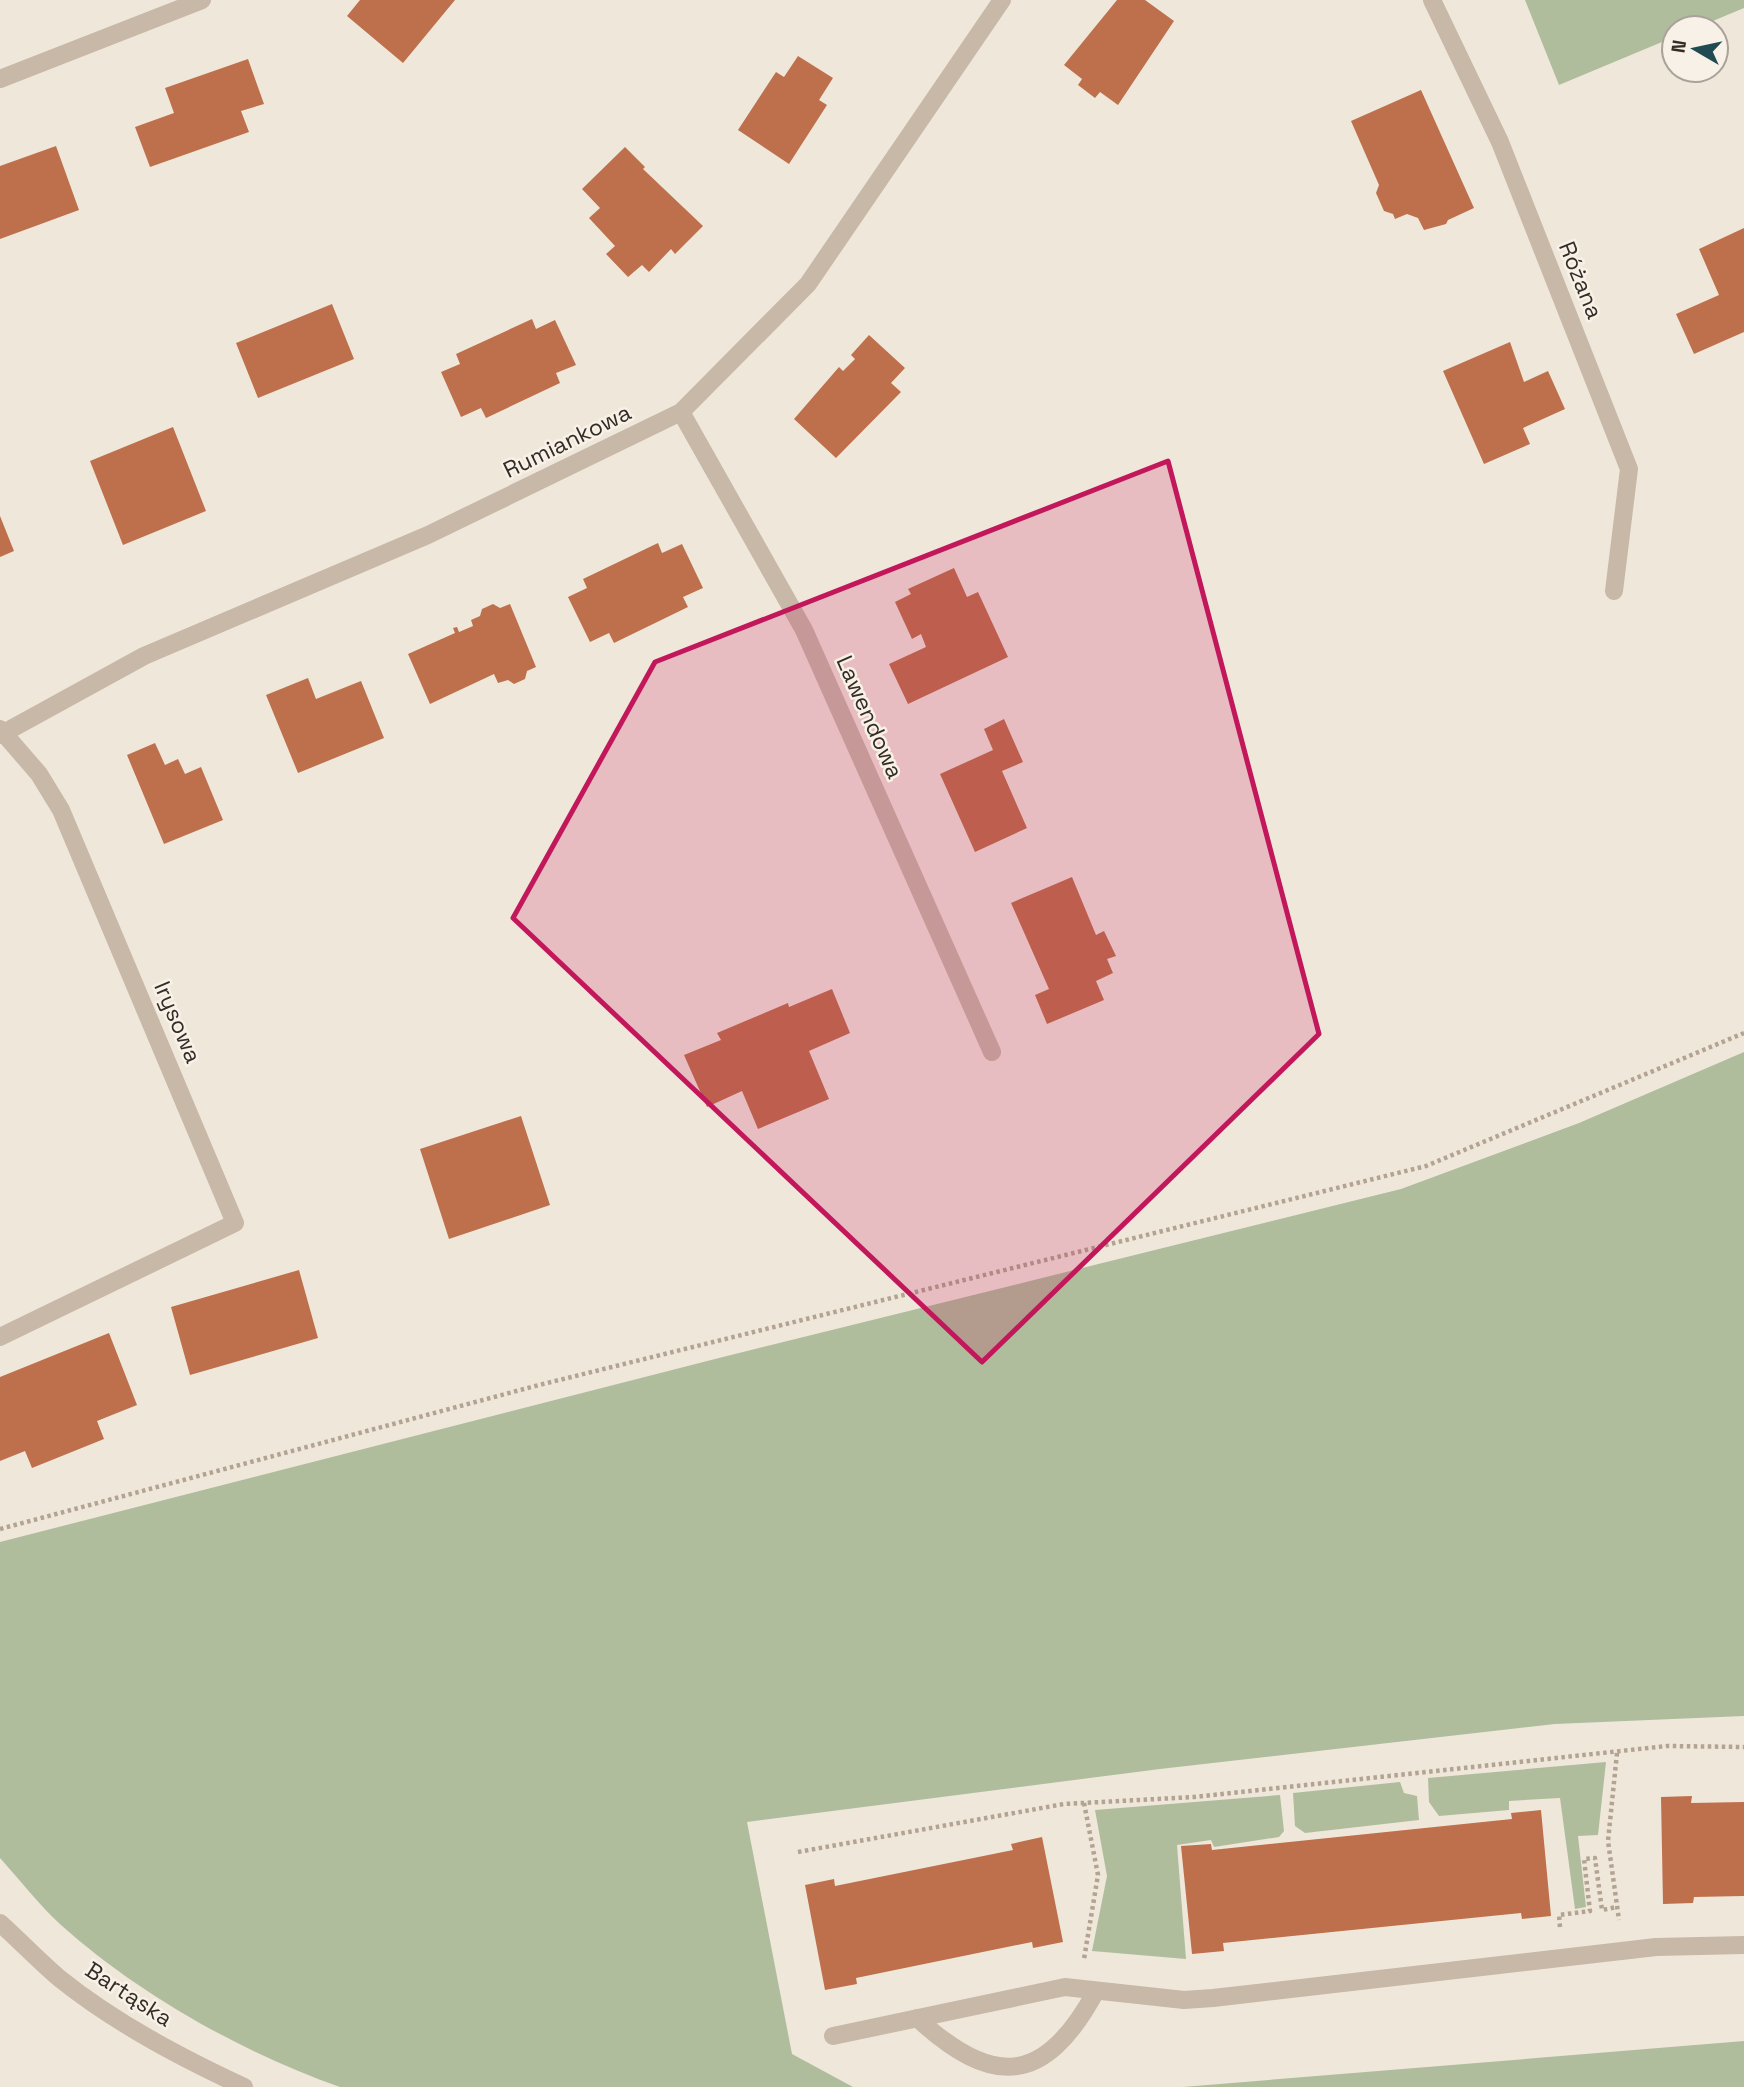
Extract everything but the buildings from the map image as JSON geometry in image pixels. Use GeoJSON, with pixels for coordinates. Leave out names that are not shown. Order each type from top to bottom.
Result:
{"type":"FeatureCollection","features":[{"type":"Feature","properties":{"kind":"street"},"geometry":{"type":"LineString","coordinates":[[0,79],[201,0]]}},
{"type":"Feature","properties":{"kind":"street","name":"Rumiankowa"},"geometry":{"type":"LineString","coordinates":[[1,732],[144,656],[428,535],[681,412],[808,284],[1002,0]]}},
{"type":"Feature","properties":{"kind":"street","name":"Różana"},"geometry":{"type":"LineString","coordinates":[[1432,0],[1500,142],[1629,469],[1614,591]]}},
{"type":"Feature","properties":{"kind":"street","name":"Lawendowa"},"geometry":{"type":"LineString","coordinates":[[681,412],[804,630],[992,1052]]}},
{"type":"Feature","properties":{"kind":"street","name":"Irysowa"},"geometry":{"type":"LineString","coordinates":[[0,1338],[235,1223],[61,810],[39,774],[1,732]]}},
{"type":"Feature","properties":{"kind":"street","name":"Bartąska"},"geometry":{"type":"LineString","coordinates":[[0,1923],[60,1978],[116,2019],[191,2062],[244,2087]]}},
{"type":"Feature","properties":{"kind":"street"},"geometry":{"type":"LineString","coordinates":[[833,2036],[1065,1987],[1184,2000],[1656,1947],[1744,1945]]}},
{"type":"Feature","properties":{"kind":"street"},"geometry":{"type":"LineString","coordinates":[[917,2018],[939,2048],[973,2073],[993,2083],[1011,2083],[1035,2074],[1078,2025],[1096,1990]]}},
{"type":"Feature","properties":{"kind":"path"},"geometry":{"type":"LineString","coordinates":[[0,1530],[539,1385],[1426,1166],[1744,1033]]}},
{"type":"Feature","properties":{"kind":"path"},"geometry":{"type":"LineString","coordinates":[[798,1852],[1064,1804],[1194,1797],[1667,1746],[1744,1747]]}},
{"type":"Feature","properties":{"kind":"path"},"geometry":{"type":"LineString","coordinates":[[1616,1753],[1608,1842],[1619,1920]]}},
{"type":"Feature","properties":{"kind":"path"},"geometry":{"type":"LineString","coordinates":[[1084,1803],[1098,1875],[1084,1963]]}},
{"type":"Feature","properties":{"kind":"path"},"geometry":{"type":"LineString","coordinates":[[1560,1928],[1559,1915],[1590,1911],[1584,1860],[1595,1858],[1602,1910],[1617,1908]]}},
{"type":"Feature","properties":{"kind":"highlighted area"},"geometry":{"type":"Polygon","coordinates":[[[1168,461],[1319,1034],[982,1362],[513,918],[655,662],[1168,461]]]}},
{"type":"Feature","properties":{"kind":"green space"},"geometry":{"type":"Polygon","coordinates":[[[1525,0],[1744,0],[1744,8],[1730,14],[1660,14],[1660,43],[1559,85],[1525,0]]]}},
{"type":"Feature","properties":{"kind":"green space"},"geometry":{"type":"Polygon","coordinates":[[[1744,1052],[1744,1716],[1555,1724],[1160,1769],[747,1822],[792,2054],[853,2087],[340,2087],[229,2039],[123,1975],[61,1925],[0,1858],[0,1542],[719,1358],[1401,1189],[1579,1123],[1744,1052]]]}},
{"type":"Feature","properties":{"kind":"green space"},"geometry":{"type":"Polygon","coordinates":[[[1606,1762],[1598,1835],[1578,1836],[1586,1907],[1575,1909],[1560,1798],[1509,1801],[1509,1810],[1439,1816],[1429,1802],[1428,1778],[1606,1762]]]}},
{"type":"Feature","properties":{"kind":"green space"},"geometry":{"type":"Polygon","coordinates":[[[1400,1782],[1404,1793],[1417,1796],[1419,1820],[1305,1833],[1295,1826],[1293,1793],[1400,1782]]]}},
{"type":"Feature","properties":{"kind":"green space"},"geometry":{"type":"Polygon","coordinates":[[[1280,1795],[1284,1831],[1279,1837],[1214,1847],[1211,1840],[1177,1845],[1186,1959],[1092,1951],[1107,1876],[1095,1810],[1280,1795]]]}},
{"type":"Feature","properties":{"kind":"green space"},"geometry":{"type":"Polygon","coordinates":[[[1744,2041],[1744,2087],[1183,2087],[1744,2041]]]}}]}
